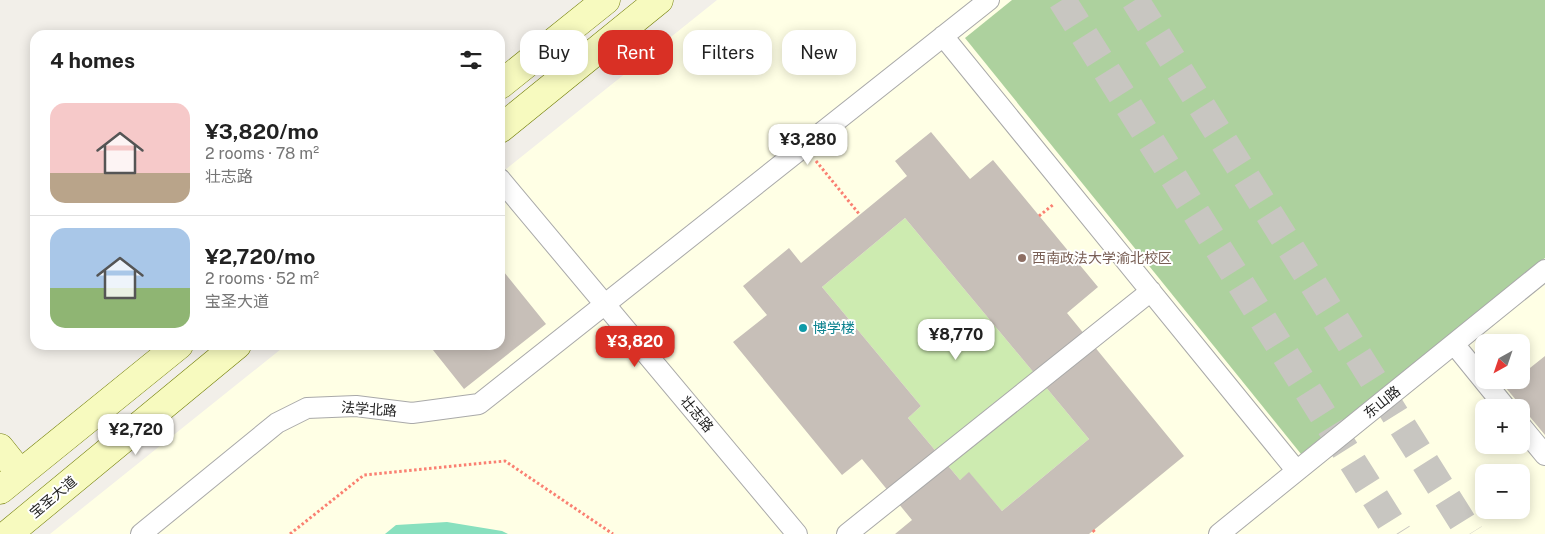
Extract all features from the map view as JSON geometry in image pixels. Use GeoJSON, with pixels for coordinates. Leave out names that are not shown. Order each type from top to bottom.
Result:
{"type":"FeatureCollection","features":[{"type":"Feature","properties":{"kind":"main road"},"geometry":{"type":"LineString","coordinates":[[505,82],[606,0]]}},
{"type":"Feature","properties":{"kind":"main road"},"geometry":{"type":"LineString","coordinates":[[505,125],[659,0]]}},
{"type":"Feature","properties":{"kind":"main road"},"geometry":{"type":"LineString","coordinates":[[0,448],[10,482],[173,350]]}},
{"type":"Feature","properties":{"kind":"main road","name":"宝圣大道"},"geometry":{"type":"LineString","coordinates":[[8,534],[231,350]]}},
{"type":"Feature","properties":{"kind":"street","name":"法学北路"},"geometry":{"type":"LineString","coordinates":[[141,534],[277,423],[307,408],[356,406],[412,413],[479,404],[989,0]]}},
{"type":"Feature","properties":{"kind":"street"},"geometry":{"type":"LineString","coordinates":[[943,36],[1296,470]]}},
{"type":"Feature","properties":{"kind":"street","name":"壮志路"},"geometry":{"type":"LineString","coordinates":[[505,185],[797,534]]}},
{"type":"Feature","properties":{"kind":"street","name":"东山路"},"geometry":{"type":"LineString","coordinates":[[1219,534],[1545,270]]}},
{"type":"Feature","properties":{"kind":"street"},"geometry":{"type":"LineString","coordinates":[[847,534],[1151,290]]}},
{"type":"Feature","properties":{"kind":"street"},"geometry":{"type":"LineString","coordinates":[[1454,344],[1499,399]]}},
{"type":"Feature","properties":{"kind":"street"},"geometry":{"type":"LineString","coordinates":[[1530,437],[1545,455]]}},
{"type":"Feature","properties":{"kind":"path"},"geometry":{"type":"LineString","coordinates":[[804,146],[860,215]]}},
{"type":"Feature","properties":{"kind":"path"},"geometry":{"type":"LineString","coordinates":[[290,534],[364,475],[505,461],[613,534]]}},
{"type":"Feature","properties":{"kind":"path"},"geometry":{"type":"LineString","coordinates":[[1093,530],[1096,534]]}},
{"type":"Feature","properties":{"kind":"shaded area","name":"西南政法大学渝北校区"},"geometry":{"type":"Polygon","coordinates":[[[717,0],[1545,0],[1545,534],[50,534],[280,350],[505,350],[505,170],[623,75],[673,75],[673,35],[717,0]]]}},
{"type":"Feature","properties":{"kind":"green space"},"geometry":{"type":"Polygon","coordinates":[[[1012,0],[1545,0],[1545,258],[1301,454],[965,38],[1012,0]]]}},
{"type":"Feature","properties":{"kind":"green space"},"geometry":{"type":"Polygon","coordinates":[[[905,218],[1089,439],[1002,511],[969,473],[960,480],[908,418],[921,406],[822,287],[905,218]]]}},
{"type":"Feature","properties":{"kind":"green space"},"geometry":{"type":"Polygon","coordinates":[[[447,522],[502,531],[508,534],[385,534],[396,525],[447,522]]]}},
{"type":"Feature","properties":{"kind":"building","name":"博学楼"},"geometry":{"type":"Polygon","coordinates":[[[931,132],[970,179],[993,160],[1098,287],[1067,313],[1184,456],[1089,534],[895,534],[912,520],[862,459],[842,475],[733,342],[767,315],[743,286],[789,248],[801,263],[907,176],[895,161],[931,132]],[[905,218],[822,287],[921,406],[908,418],[960,480],[969,472],[1002,511],[1089,439],[905,218]]]}},
{"type":"Feature","properties":{"kind":"building"},"geometry":{"type":"Polygon","coordinates":[[[505,273],[546,324],[464,389],[433,350],[505,350],[505,273]]]}},
{"type":"Feature","properties":{"kind":"building"},"geometry":{"type":"Polygon","coordinates":[[[1545,356],[1545,435],[1530,417],[1530,399],[1515,399],[1507,389],[1530,389],[1530,368],[1545,356]]]}},
{"type":"Feature","properties":{"kind":"tunnel"},"geometry":{"type":"LineString","coordinates":[[1062,0],[1398,534]]}},
{"type":"Feature","properties":{"kind":"tunnel"},"geometry":{"type":"LineString","coordinates":[[1135,0],[1470,534]]}},
{"type":"Feature","properties":{"kind":"place","name":"西南政法大学渝北校区"},"geometry":{"type":"Point","coordinates":[1022,258]}},
{"type":"Feature","properties":{"kind":"place","name":"博学楼"},"geometry":{"type":"Point","coordinates":[803,328]}}]}
